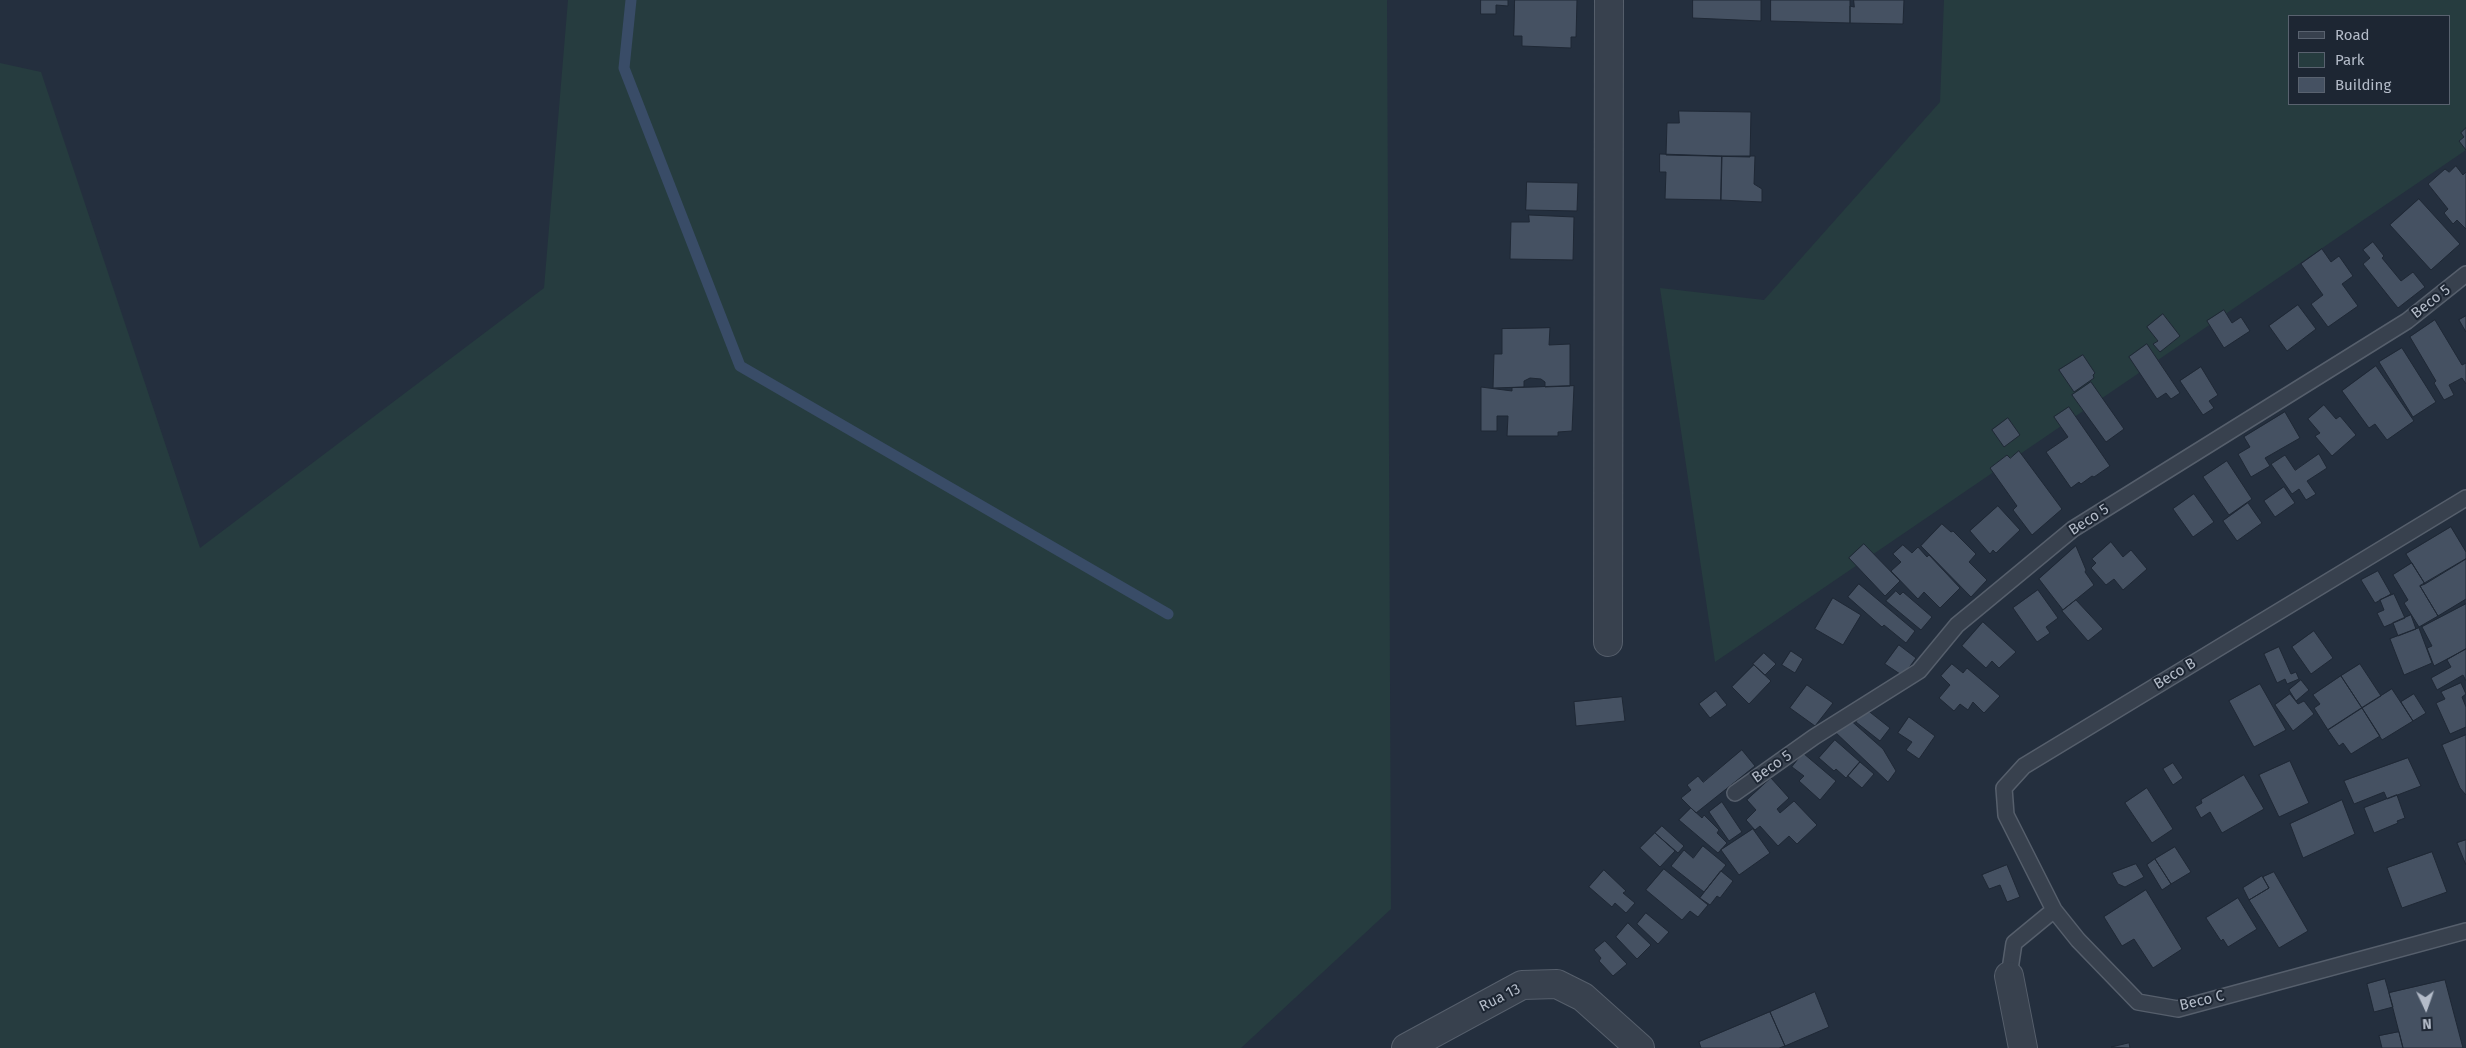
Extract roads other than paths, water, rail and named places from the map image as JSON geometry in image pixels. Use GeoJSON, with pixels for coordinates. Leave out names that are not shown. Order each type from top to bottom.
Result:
{"type":"FeatureCollection","features":[{"type":"Feature","properties":{"kind":"street"},"geometry":{"type":"LineString","coordinates":[[1608,642],[1609,0]]}},
{"type":"Feature","properties":{"kind":"street"},"geometry":{"type":"LineString","coordinates":[[2009,976],[2023,1048]]}},
{"type":"Feature","properties":{"kind":"street","name":"Rua 13"},"geometry":{"type":"LineString","coordinates":[[1406,1048],[1522,985],[1557,984],[1584,997],[1640,1048]]}},
{"type":"Feature","properties":{"kind":"lane","name":"Beco 5"},"geometry":{"type":"LineString","coordinates":[[1735,793],[1814,737],[1919,671],[1957,625],[2073,529],[2407,321],[2466,274]]}},
{"type":"Feature","properties":{"kind":"lane","name":"Beco B"},"geometry":{"type":"LineString","coordinates":[[2054,910],[2006,815],[2004,788],[2024,766],[2466,498]]}},
{"type":"Feature","properties":{"kind":"lane","name":"Beco C"},"geometry":{"type":"LineString","coordinates":[[2054,910],[2078,940],[2138,1002],[2178,1009],[2466,931]]}},
{"type":"Feature","properties":{"kind":"lane"},"geometry":{"type":"LineString","coordinates":[[2009,976],[2014,943],[2054,910]]}},
{"type":"Feature","properties":{"kind":"waterway"},"geometry":{"type":"LineString","coordinates":[[631,0],[624,68],[740,366],[1168,614]]}}]}
